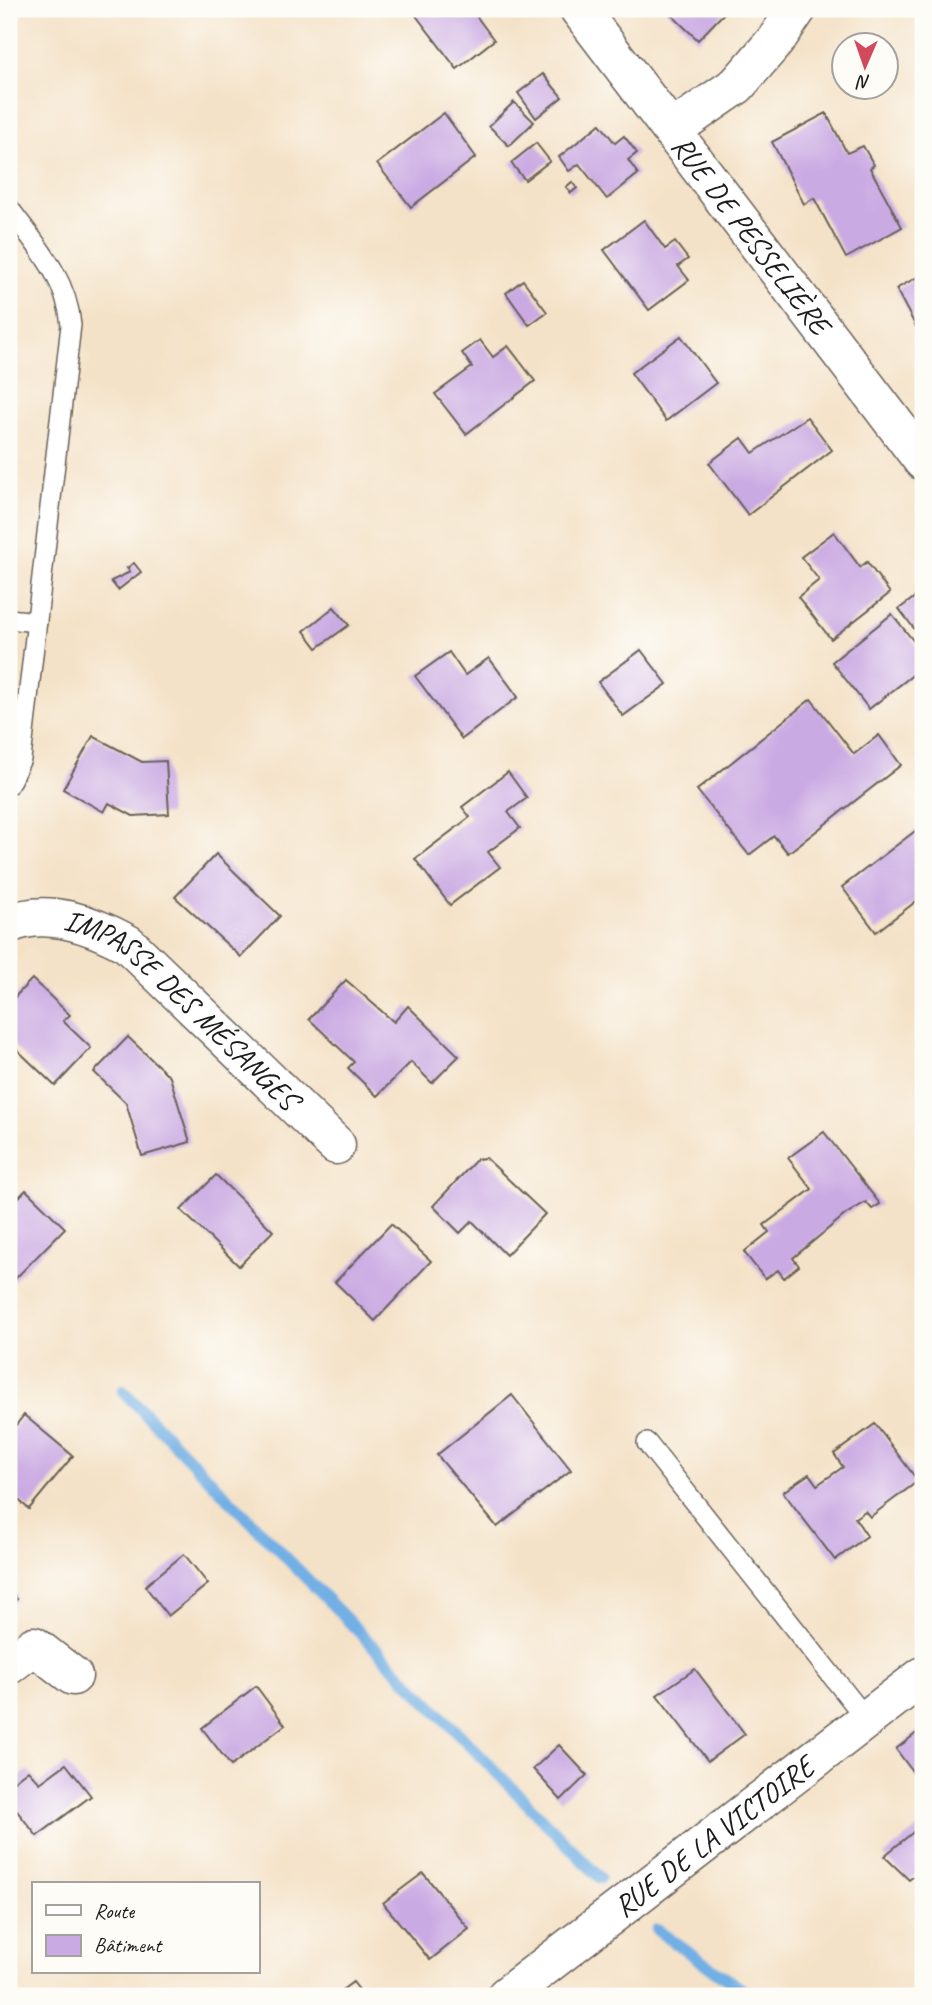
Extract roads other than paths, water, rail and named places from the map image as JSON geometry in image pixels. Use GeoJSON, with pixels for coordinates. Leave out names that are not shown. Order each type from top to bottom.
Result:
{"type":"FeatureCollection","features":[{"type":"Feature","properties":{"kind":"street","name":"RUE DE PESSELIÈRE"},"geometry":{"type":"LineString","coordinates":[[579,9],[673,129],[923,461]]}},
{"type":"Feature","properties":{"kind":"street"},"geometry":{"type":"LineString","coordinates":[[673,129],[737,85],[776,40],[797,9]]}},
{"type":"Feature","properties":{"kind":"street","name":"IMPASSE DES MÉSANGES"},"geometry":{"type":"LineString","coordinates":[[9,924],[18,920],[63,918],[97,927],[128,944],[336,1145]]}},
{"type":"Feature","properties":{"kind":"street"},"geometry":{"type":"LineString","coordinates":[[9,1665],[34,1646],[73,1676]]}},
{"type":"Feature","properties":{"kind":"street","name":"RUE DE LA VICTOIRE"},"geometry":{"type":"LineString","coordinates":[[506,1996],[923,1676]]}},
{"type":"Feature","properties":{"kind":"lane"},"geometry":{"type":"LineString","coordinates":[[9,208],[51,267],[69,299],[71,325],[37,622],[18,712],[21,759],[9,784]]}},
{"type":"Feature","properties":{"kind":"lane"},"geometry":{"type":"LineString","coordinates":[[9,618],[37,622]]}},
{"type":"Feature","properties":{"kind":"lane"},"geometry":{"type":"LineString","coordinates":[[647,1443],[867,1720]]}},
{"type":"Feature","properties":{"kind":"waterway"},"geometry":{"type":"LineString","coordinates":[[123,1391],[600,1878]]}},
{"type":"Feature","properties":{"kind":"waterway"},"geometry":{"type":"LineString","coordinates":[[657,1930],[751,1996]]}}]}
